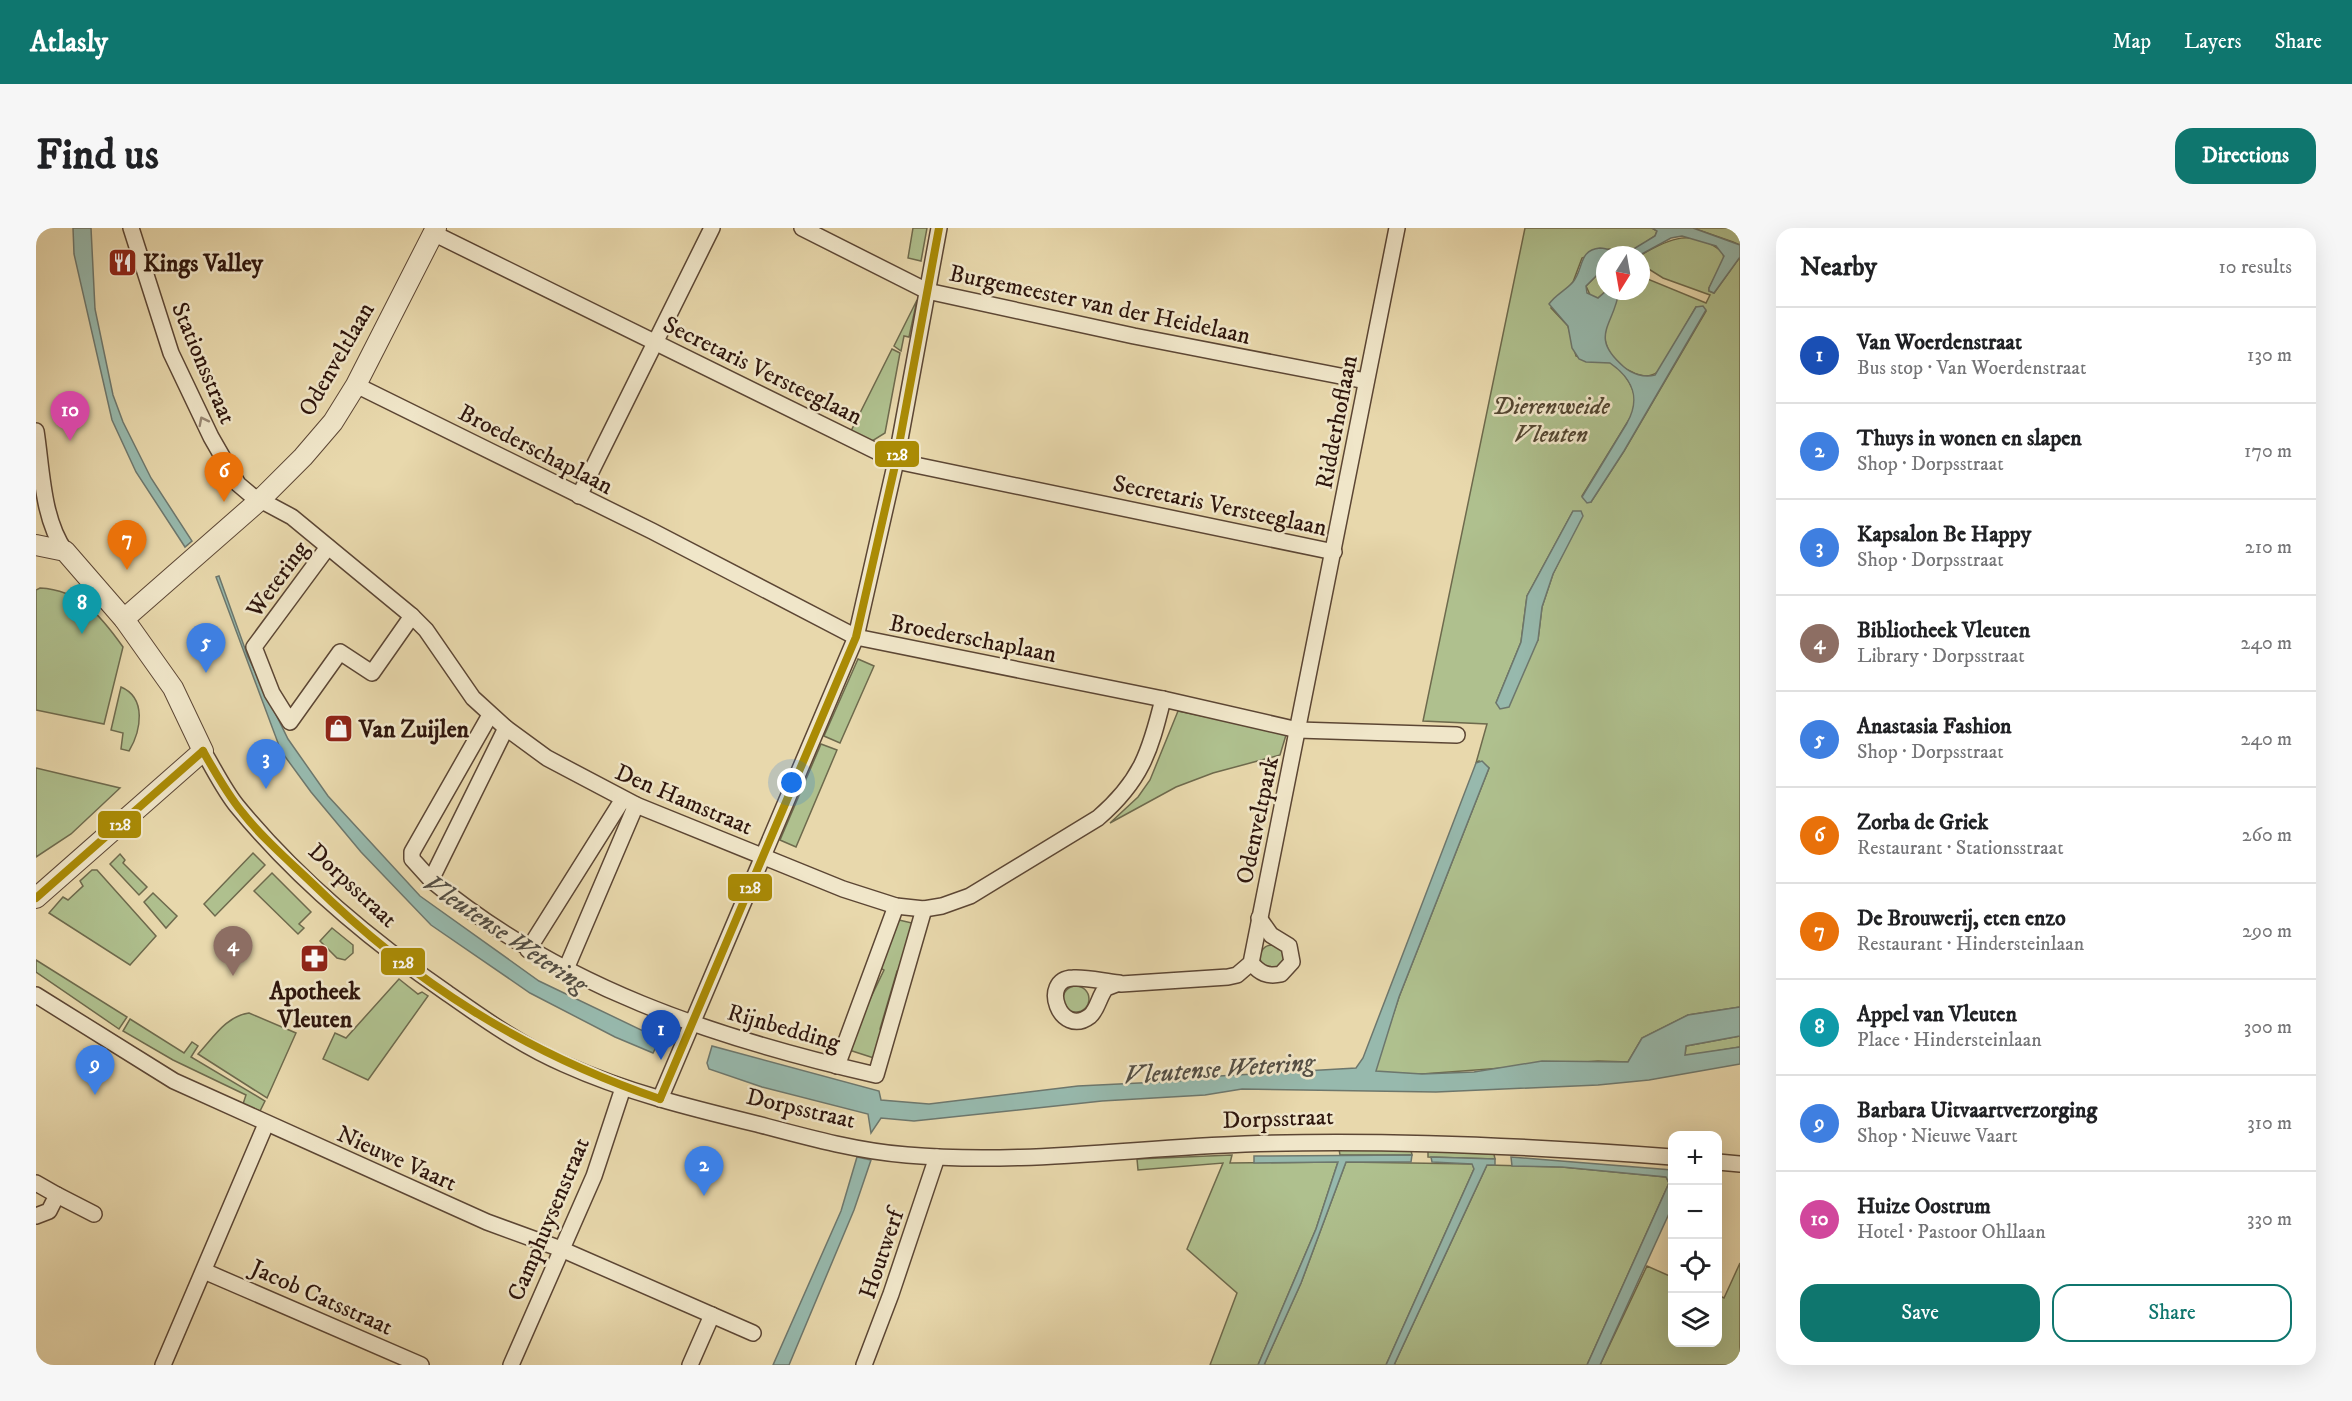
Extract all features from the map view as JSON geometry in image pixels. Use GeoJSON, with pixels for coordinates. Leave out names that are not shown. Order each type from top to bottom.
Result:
{"type":"FeatureCollection","features":[{"type":"Feature","properties":{"kind":"street","name":"Stationsstraat"},"geometry":{"type":"LineString","coordinates":[[131,228],[158,315],[192,400],[237,484],[250,495],[261,499]]}},
{"type":"Feature","properties":{"kind":"street"},"geometry":{"type":"LineString","coordinates":[[579,496],[615,420],[657,343],[712,228]]}},
{"type":"Feature","properties":{"kind":"street","name":"Burgemeester van der Heidelaan"},"geometry":{"type":"LineString","coordinates":[[802,228],[927,291],[1134,336],[1366,381]]}},
{"type":"Feature","properties":{"kind":"street"},"geometry":{"type":"LineString","coordinates":[[660,1099],[856,637],[896,461],[939,228]]}},
{"type":"Feature","properties":{"kind":"street","name":"Ridderhoflaan"},"geometry":{"type":"LineString","coordinates":[[1298,730],[1335,552],[1397,228]]}},
{"type":"Feature","properties":{"kind":"street","name":"Odenveltlaan"},"geometry":{"type":"LineString","coordinates":[[124,619],[261,499],[303,457],[333,422],[356,385],[435,230]]}},
{"type":"Feature","properties":{"kind":"street","name":"Secretaris Versteeglaan"},"geometry":{"type":"LineString","coordinates":[[435,230],[896,461],[1335,552]]}},
{"type":"Feature","properties":{"kind":"street","name":"Broederschaplaan"},"geometry":{"type":"LineString","coordinates":[[356,385],[856,637],[1164,699],[1298,730],[1457,735]]}},
{"type":"Feature","properties":{"kind":"street"},"geometry":{"type":"LineString","coordinates":[[36,431],[48,508],[54,532],[64,550]]}},
{"type":"Feature","properties":{"kind":"street","name":"Den Hamstraat"},"geometry":{"type":"LineString","coordinates":[[261,499],[292,517],[412,616],[426,630],[467,692],[490,715],[547,758],[629,802],[843,889],[896,906],[924,909],[942,906],[970,896],[1098,818],[1116,802],[1142,769],[1151,747],[1164,699]]}},
{"type":"Feature","properties":{"kind":"street"},"geometry":{"type":"LineString","coordinates":[[36,545],[64,550]]}},
{"type":"Feature","properties":{"kind":"street","name":"Wetering"},"geometry":{"type":"LineString","coordinates":[[328,547],[254,647],[272,693],[290,722],[340,652],[372,673],[412,616]]}},
{"type":"Feature","properties":{"kind":"street","name":"Dorpsstraat"},"geometry":{"type":"LineString","coordinates":[[64,550],[124,619],[173,688],[203,751],[234,803],[359,930],[422,976],[519,1041],[559,1062],[624,1088],[806,1137],[870,1150],[937,1157],[1010,1158],[1220,1145],[1339,1142],[1493,1145],[1668,1157]]}},
{"type":"Feature","properties":{"kind":"street","name":"Rijnbedding"},"geometry":{"type":"LineString","coordinates":[[490,715],[412,852],[412,859],[431,880],[528,950],[656,1012],[690,1024],[876,1075],[924,909]]}},
{"type":"Feature","properties":{"kind":"street"},"geometry":{"type":"LineString","coordinates":[[431,880],[506,728]]}},
{"type":"Feature","properties":{"kind":"street","name":"Odenveltpark"},"geometry":{"type":"LineString","coordinates":[[1259,918],[1270,935],[1289,946],[1292,962],[1281,975],[1263,974],[1251,963],[1259,918],[1298,730]]}},
{"type":"Feature","properties":{"kind":"street"},"geometry":{"type":"LineString","coordinates":[[36,898],[203,751]]}},
{"type":"Feature","properties":{"kind":"street"},"geometry":{"type":"LineString","coordinates":[[528,950],[629,802]]}},
{"type":"Feature","properties":{"kind":"street"},"geometry":{"type":"LineString","coordinates":[[566,969],[629,802]]}},
{"type":"Feature","properties":{"kind":"street"},"geometry":{"type":"LineString","coordinates":[[837,1066],[896,906]]}},
{"type":"Feature","properties":{"kind":"street"},"geometry":{"type":"LineString","coordinates":[[1119,983],[1228,977],[1237,975],[1251,963]]}},
{"type":"Feature","properties":{"kind":"street","name":"Nieuwe Vaart"},"geometry":{"type":"LineString","coordinates":[[36,995],[174,1081],[488,1222],[561,1249],[753,1333]]}},
{"type":"Feature","properties":{"kind":"street","name":"Camphuysenstraat"},"geometry":{"type":"LineString","coordinates":[[511,1365],[594,1176],[624,1088]]}},
{"type":"Feature","properties":{"kind":"street"},"geometry":{"type":"LineString","coordinates":[[163,1365],[266,1124]]}},
{"type":"Feature","properties":{"kind":"street","name":"Houtwerf"},"geometry":{"type":"LineString","coordinates":[[864,1365],[888,1304],[937,1157]]}},
{"type":"Feature","properties":{"kind":"street"},"geometry":{"type":"LineString","coordinates":[[1722,1162],[1740,1164]]}},
{"type":"Feature","properties":{"kind":"street"},"geometry":{"type":"LineString","coordinates":[[36,1184],[94,1214]]}},
{"type":"Feature","properties":{"kind":"street"},"geometry":{"type":"LineString","coordinates":[[36,1216],[49,1211],[57,1195]]}},
{"type":"Feature","properties":{"kind":"street","name":"Jacob Catsstraat"},"geometry":{"type":"LineString","coordinates":[[204,1271],[421,1365]]}},
{"type":"Feature","properties":{"kind":"street"},"geometry":{"type":"LineString","coordinates":[[690,1365],[712,1315]]}},
{"type":"Feature","properties":{"kind":"green space"},"geometry":{"type":"Polygon","coordinates":[[[913,228],[927,228],[921,261],[908,258],[913,228]]]}},
{"type":"Feature","properties":{"kind":"green space","name":"Dierenweide Vleuten"},"geometry":{"type":"Polygon","coordinates":[[[1525,228],[1652,228],[1657,231],[1655,236],[1640,246],[1596,246],[1596,253],[1582,258],[1573,282],[1551,308],[1568,326],[1576,356],[1606,361],[1614,365],[1628,380],[1634,393],[1635,406],[1632,415],[1582,496],[1591,502],[1624,451],[1706,311],[1696,307],[1659,371],[1649,376],[1642,376],[1619,364],[1606,345],[1605,330],[1617,300],[1650,300],[1650,280],[1706,303],[1710,295],[1663,278],[1650,270],[1650,250],[1672,240],[1691,238],[1701,240],[1723,252],[1724,260],[1709,288],[1709,291],[1714,293],[1740,257],[1740,1007],[1688,1015],[1642,1038],[1628,1062],[1598,1061],[1422,1074],[1377,1073],[1375,1069],[1399,997],[1489,768],[1479,761],[1476,763],[1487,724],[1423,721],[1525,228]],[[1573,511],[1527,596],[1521,642],[1496,703],[1538,640],[1542,607],[1553,574],[1566,547],[1573,511]]]}},
{"type":"Feature","properties":{"kind":"green space"},"geometry":{"type":"Polygon","coordinates":[[[1693,228],[1740,228],[1740,245],[1733,242],[1693,228]]]}},
{"type":"Feature","properties":{"kind":"green space"},"geometry":{"type":"Polygon","coordinates":[[[1596,276],[1596,298],[1591,297],[1586,286],[1596,276]]]}},
{"type":"Feature","properties":{"kind":"green space"},"geometry":{"type":"Polygon","coordinates":[[[917,300],[909,337],[904,336],[901,351],[894,346],[917,300]]]}},
{"type":"Feature","properties":{"kind":"green space"},"geometry":{"type":"Polygon","coordinates":[[[892,349],[900,353],[885,433],[869,443],[850,433],[892,349]]]}},
{"type":"Feature","properties":{"kind":"green space"},"geometry":{"type":"Polygon","coordinates":[[[40,588],[54,590],[78,599],[98,615],[123,647],[104,724],[36,710],[36,590],[40,588]]]}},
{"type":"Feature","properties":{"kind":"green space"},"geometry":{"type":"Polygon","coordinates":[[[858,659],[874,666],[840,743],[824,736],[858,659]]]}},
{"type":"Feature","properties":{"kind":"green space"},"geometry":{"type":"Polygon","coordinates":[[[121,687],[135,699],[138,707],[139,725],[129,751],[121,749],[123,733],[111,730],[121,687]]]}},
{"type":"Feature","properties":{"kind":"green space"},"geometry":{"type":"Polygon","coordinates":[[[1178,711],[1281,732],[1286,735],[1280,755],[1213,773],[1176,787],[1110,823],[1138,797],[1150,780],[1178,711]]]}},
{"type":"Feature","properties":{"kind":"green space"},"geometry":{"type":"Polygon","coordinates":[[[821,744],[837,750],[796,847],[780,840],[821,744]]]}},
{"type":"Feature","properties":{"kind":"green space"},"geometry":{"type":"Polygon","coordinates":[[[36,768],[120,788],[71,834],[36,857],[36,768]]]}},
{"type":"Feature","properties":{"kind":"green space"},"geometry":{"type":"Polygon","coordinates":[[[253,853],[265,865],[215,916],[204,904],[253,853]]]}},
{"type":"Feature","properties":{"kind":"green space"},"geometry":{"type":"Polygon","coordinates":[[[120,854],[125,860],[123,863],[147,887],[139,895],[110,864],[120,854]]]}},
{"type":"Feature","properties":{"kind":"green space"},"geometry":{"type":"Polygon","coordinates":[[[92,870],[97,870],[156,936],[130,965],[49,913],[63,897],[68,900],[83,886],[80,881],[92,870]]]}},
{"type":"Feature","properties":{"kind":"green space"},"geometry":{"type":"Polygon","coordinates":[[[272,873],[311,912],[299,924],[304,928],[298,934],[254,891],[272,873]]]}},
{"type":"Feature","properties":{"kind":"green space"},"geometry":{"type":"Polygon","coordinates":[[[153,893],[177,916],[166,928],[144,902],[153,893]]]}},
{"type":"Feature","properties":{"kind":"green space"},"geometry":{"type":"Polygon","coordinates":[[[899,920],[912,923],[903,972],[897,971],[880,1029],[885,1031],[877,1059],[846,1049],[884,970],[880,968],[899,920]]]}},
{"type":"Feature","properties":{"kind":"green space"},"geometry":{"type":"Polygon","coordinates":[[[332,928],[353,945],[353,953],[345,960],[337,958],[320,941],[332,928]]]}},
{"type":"Feature","properties":{"kind":"green space"},"geometry":{"type":"Polygon","coordinates":[[[1272,945],[1280,949],[1284,957],[1280,965],[1272,969],[1264,965],[1260,957],[1264,949],[1272,945]]]}},
{"type":"Feature","properties":{"kind":"green space"},"geometry":{"type":"Polygon","coordinates":[[[36,960],[127,1017],[119,1029],[36,972],[36,960]]]}},
{"type":"Feature","properties":{"kind":"green space"},"geometry":{"type":"Polygon","coordinates":[[[399,979],[418,994],[422,992],[428,996],[368,1080],[323,1059],[335,1033],[346,1038],[399,979]]]}},
{"type":"Feature","properties":{"kind":"green space"},"geometry":{"type":"Polygon","coordinates":[[[1076,986],[1085,990],[1089,999],[1085,1008],[1076,1012],[1067,1008],[1063,999],[1067,990],[1076,986]]]}},
{"type":"Feature","properties":{"kind":"green space"},"geometry":{"type":"Polygon","coordinates":[[[249,1013],[296,1033],[267,1098],[198,1054],[233,1018],[249,1013]]]}},
{"type":"Feature","properties":{"kind":"green space"},"geometry":{"type":"Polygon","coordinates":[[[130,1019],[184,1053],[192,1042],[198,1046],[191,1057],[265,1101],[260,1111],[243,1104],[246,1095],[173,1060],[123,1031],[130,1019]]]}},
{"type":"Feature","properties":{"kind":"green space"},"geometry":{"type":"Polygon","coordinates":[[[1740,1036],[1740,1047],[1685,1056],[1686,1046],[1740,1036]]]}},
{"type":"Feature","properties":{"kind":"green space"},"geometry":{"type":"Polygon","coordinates":[[[1339,1149],[1411,1150],[1412,1155],[1340,1155],[1339,1149]]]}},
{"type":"Feature","properties":{"kind":"green space"},"geometry":{"type":"Polygon","coordinates":[[[1428,1151],[1494,1154],[1495,1159],[1428,1157],[1428,1151]]]}},
{"type":"Feature","properties":{"kind":"green space"},"geometry":{"type":"Polygon","coordinates":[[[1232,1155],[1230,1163],[1338,1162],[1316,1229],[1258,1365],[1210,1365],[1237,1293],[1187,1249],[1223,1163],[1138,1170],[1137,1159],[1232,1155]]]}},
{"type":"Feature","properties":{"kind":"green space"},"geometry":{"type":"Polygon","coordinates":[[[1346,1162],[1473,1164],[1474,1169],[1386,1365],[1264,1365],[1301,1283],[1346,1162]]]}},
{"type":"Feature","properties":{"kind":"green space"},"geometry":{"type":"Polygon","coordinates":[[[1487,1165],[1562,1167],[1666,1177],[1668,1185],[1587,1365],[1394,1365],[1487,1165]]]}},
{"type":"Feature","properties":{"kind":"green space"},"geometry":{"type":"Polygon","coordinates":[[[1740,1263],[1740,1365],[1600,1365],[1647,1266],[1668,1275],[1668,1347],[1722,1347],[1722,1297],[1724,1298],[1740,1263]]]}},
{"type":"Feature","properties":{"kind":"water"},"geometry":{"type":"Polygon","coordinates":[[[73,228],[91,228],[95,309],[113,395],[123,422],[151,478],[192,541],[185,547],[136,472],[112,420],[74,254],[73,228]]]}},
{"type":"Feature","properties":{"kind":"water"},"geometry":{"type":"Polygon","coordinates":[[[1652,228],[1693,228],[1740,245],[1740,257],[1714,293],[1709,291],[1709,288],[1724,256],[1716,246],[1682,236],[1671,238],[1650,250],[1650,246],[1639,246],[1655,236],[1657,231],[1652,228]]]}},
{"type":"Feature","properties":{"kind":"water"},"geometry":{"type":"Polygon","coordinates":[[[1596,249],[1596,276],[1586,286],[1587,293],[1596,297],[1596,300],[1617,300],[1605,339],[1613,356],[1631,372],[1642,376],[1655,375],[1696,307],[1703,306],[1706,310],[1624,451],[1591,502],[1587,503],[1582,497],[1627,423],[1634,397],[1629,382],[1610,363],[1586,362],[1579,359],[1572,348],[1568,326],[1549,304],[1573,282],[1585,256],[1596,249]]]}},
{"type":"Feature","properties":{"kind":"water"},"geometry":{"type":"Polygon","coordinates":[[[1573,511],[1581,511],[1583,516],[1553,574],[1542,607],[1538,640],[1509,707],[1500,709],[1496,703],[1521,642],[1527,596],[1573,511]]]}},
{"type":"Feature","properties":{"kind":"water"},"geometry":{"type":"Polygon","coordinates":[[[219,576],[248,657],[288,739],[328,796],[420,896],[539,981],[660,1039],[653,1053],[615,1037],[530,993],[431,925],[361,852],[311,792],[281,751],[216,577],[219,576]]]}},
{"type":"Feature","properties":{"kind":"water"},"geometry":{"type":"Polygon","coordinates":[[[1482,761],[1489,768],[1399,997],[1376,1071],[1422,1074],[1474,1072],[1542,1061],[1628,1062],[1642,1038],[1688,1015],[1740,1007],[1740,1036],[1686,1046],[1685,1055],[1740,1047],[1740,1064],[1649,1080],[1598,1085],[1436,1092],[1242,1089],[1205,1095],[1102,1101],[914,1121],[881,1118],[871,1133],[868,1114],[762,1087],[709,1069],[707,1063],[712,1046],[879,1091],[881,1100],[929,1104],[1078,1086],[1356,1068],[1363,1058],[1476,763],[1482,761]]]}},
{"type":"Feature","properties":{"kind":"water"},"geometry":{"type":"Polygon","coordinates":[[[1412,1155],[1411,1162],[1346,1162],[1301,1283],[1264,1365],[1258,1365],[1316,1229],[1338,1162],[1254,1163],[1254,1156],[1412,1155]]]}},
{"type":"Feature","properties":{"kind":"water"},"geometry":{"type":"Polygon","coordinates":[[[857,1157],[871,1160],[854,1210],[789,1365],[773,1365],[841,1211],[857,1157]]]}},
{"type":"Feature","properties":{"kind":"water"},"geometry":{"type":"Polygon","coordinates":[[[1431,1157],[1495,1159],[1495,1165],[1487,1165],[1394,1365],[1386,1365],[1474,1169],[1472,1164],[1432,1162],[1431,1157]]]}},
{"type":"Feature","properties":{"kind":"water"},"geometry":{"type":"Polygon","coordinates":[[[1511,1157],[1668,1170],[1668,1181],[1666,1177],[1562,1167],[1512,1166],[1511,1157]]]}},
{"type":"Feature","properties":{"kind":"water"},"geometry":{"type":"Polygon","coordinates":[[[1668,1185],[1668,1216],[1600,1365],[1587,1365],[1668,1185]]]}},
{"type":"Feature","properties":{"kind":"transit line","name":"128"},"geometry":{"type":"LineString","coordinates":[[660,1099],[856,637],[896,461],[939,228]]}},
{"type":"Feature","properties":{"kind":"transit line","name":"128"},"geometry":{"type":"LineString","coordinates":[[203,751],[231,798],[258,831],[351,919],[390,952],[431,983],[517,1037],[610,1081],[660,1099]]}},
{"type":"Feature","properties":{"kind":"transit line","name":"128"},"geometry":{"type":"LineString","coordinates":[[36,898],[203,751]]}},
{"type":"Feature","properties":{"kind":"place","name":"Kings Valley"},"geometry":{"type":"Point","coordinates":[122,263]}},
{"type":"Feature","properties":{"kind":"place","name":"Huize Oostrum"},"geometry":{"type":"Point","coordinates":[70,441]}},
{"type":"Feature","properties":{"kind":"place","name":"Zorba de Griek"},"geometry":{"type":"Point","coordinates":[224,502]}},
{"type":"Feature","properties":{"kind":"place","name":"De Brouwerij, eten enzo"},"geometry":{"type":"Point","coordinates":[127,570]}},
{"type":"Feature","properties":{"kind":"place","name":"Appel van Vleuten"},"geometry":{"type":"Point","coordinates":[82,634]}},
{"type":"Feature","properties":{"kind":"place","name":"Anastasia Fashion"},"geometry":{"type":"Point","coordinates":[206,673]}},
{"type":"Feature","properties":{"kind":"place","name":"Van Zuijlen"},"geometry":{"type":"Point","coordinates":[338,729]}},
{"type":"Feature","properties":{"kind":"place","name":"Kapsalon Be Happy"},"geometry":{"type":"Point","coordinates":[266,789]}},
{"type":"Feature","properties":{"kind":"place","name":"Apotheek Vleuten"},"geometry":{"type":"Point","coordinates":[315,958]}},
{"type":"Feature","properties":{"kind":"place","name":"Bibliotheek Vleuten"},"geometry":{"type":"Point","coordinates":[233,976]}},
{"type":"Feature","properties":{"kind":"place","name":"Van Woerdenstraat"},"geometry":{"type":"Point","coordinates":[661,1060]}},
{"type":"Feature","properties":{"kind":"place","name":"Barbara Uitvaartverzorging"},"geometry":{"type":"Point","coordinates":[95,1095]}},
{"type":"Feature","properties":{"kind":"place","name":"Thuys in wonen en slapen"},"geometry":{"type":"Point","coordinates":[704,1196]}},
{"type":"Feature","properties":{"kind":"water label","name":"Vleutense Wetering"},"geometry":{"type":"Point","coordinates":[506,933]}},
{"type":"Feature","properties":{"kind":"water label","name":"Vleutense Wetering"},"geometry":{"type":"Point","coordinates":[1219,1068]}}]}
